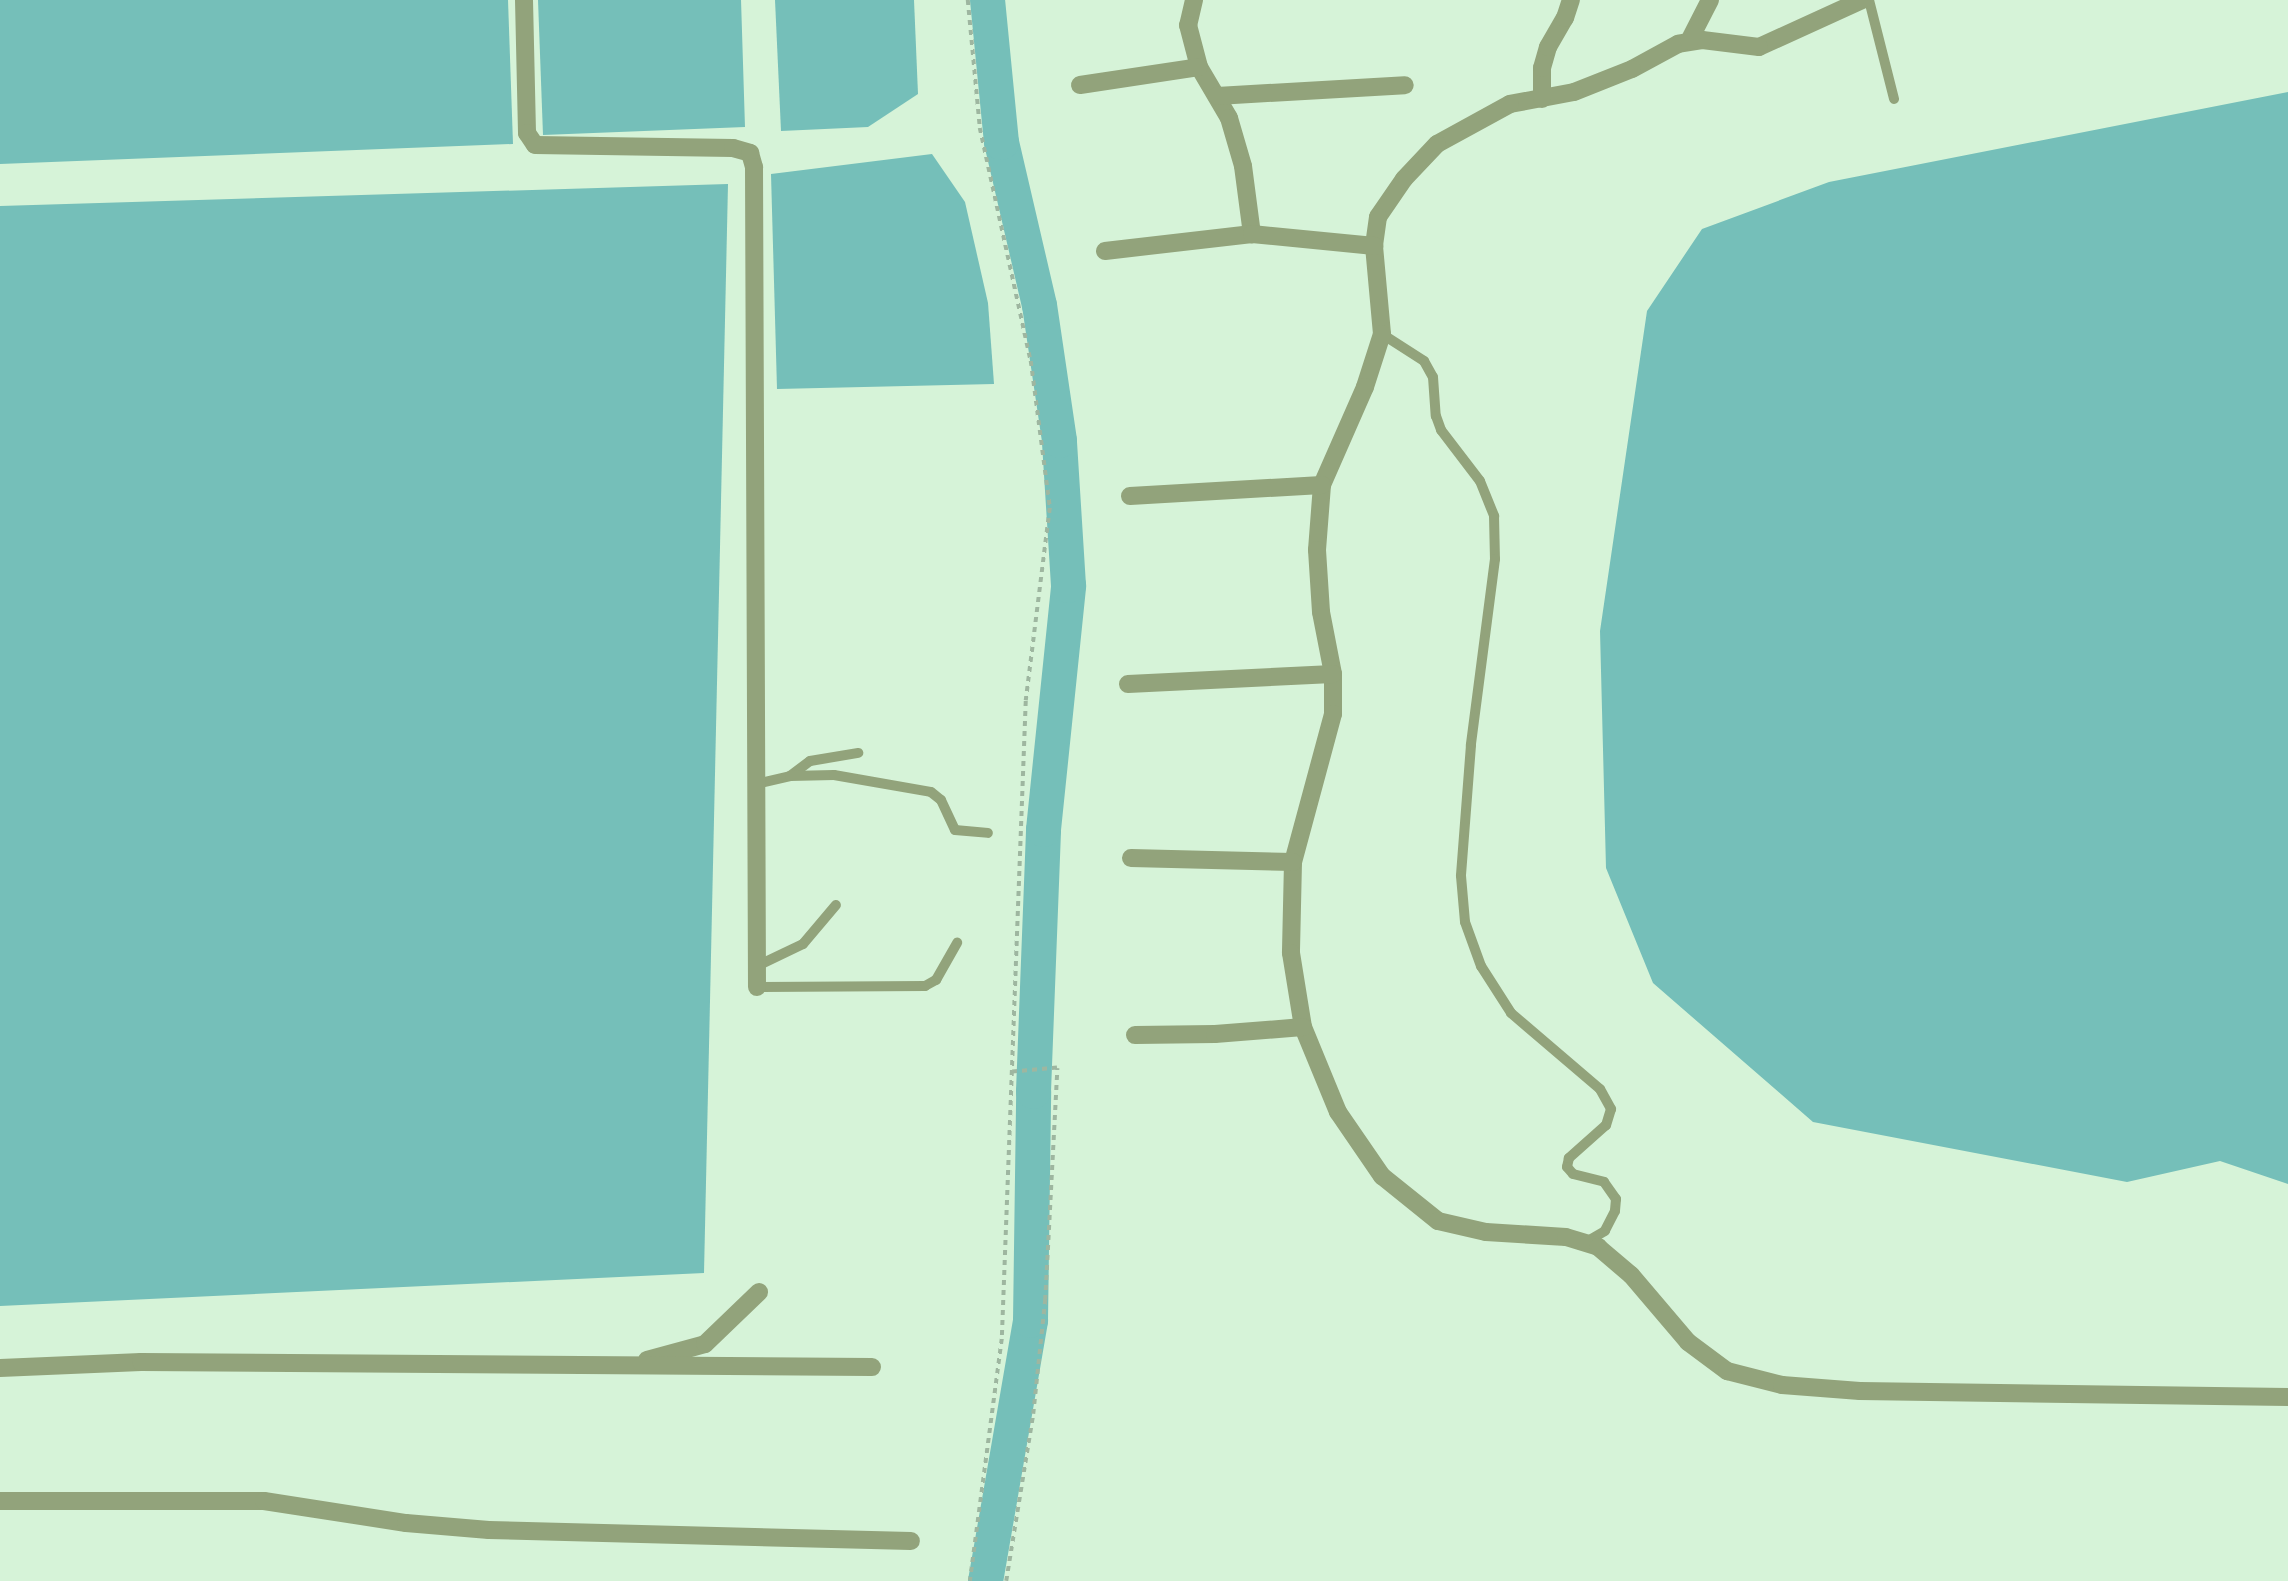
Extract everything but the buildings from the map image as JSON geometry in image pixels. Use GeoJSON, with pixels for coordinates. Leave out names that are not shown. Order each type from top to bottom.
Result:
{"type":"FeatureCollection","features":[{"type":"Feature","properties":{"kind":"street"},"geometry":{"type":"LineString","coordinates":[[524,0],[527,133],[535,145],[733,148],[750,153],[754,167],[757,988]]}},
{"type":"Feature","properties":{"kind":"street"},"geometry":{"type":"LineString","coordinates":[[1194,0],[1188,25],[1199,67],[1229,118],[1243,166],[1252,234]]}},
{"type":"Feature","properties":{"kind":"street"},"geometry":{"type":"LineString","coordinates":[[1542,99],[1542,68],[1548,47],[1565,18],[1571,0]]}},
{"type":"Feature","properties":{"kind":"street"},"geometry":{"type":"LineString","coordinates":[[1689,41],[1710,0]]}},
{"type":"Feature","properties":{"kind":"street"},"geometry":{"type":"LineString","coordinates":[[1862,0],[1759,47],[1743,47],[1715,40],[1689,41],[1586,87],[1542,99],[1510,104],[1437,144],[1404,179],[1378,217],[1374,246],[1382,334],[1365,387],[1322,485],[1317,550],[1321,612],[1333,674],[1334,714],[1293,862],[1291,953],[1303,1027],[1338,1112],[1382,1177],[1438,1221],[1486,1232],[1566,1237],[1586,1242],[1631,1275],[1688,1342],[1727,1371],[1782,1385],[1860,1391],[2288,1397]]}},
{"type":"Feature","properties":{"kind":"street"},"geometry":{"type":"LineString","coordinates":[[1080,85],[1199,67]]}},
{"type":"Feature","properties":{"kind":"street"},"geometry":{"type":"LineString","coordinates":[[1217,96],[1405,85]]}},
{"type":"Feature","properties":{"kind":"street"},"geometry":{"type":"LineString","coordinates":[[1105,251],[1252,234],[1374,246]]}},
{"type":"Feature","properties":{"kind":"street"},"geometry":{"type":"LineString","coordinates":[[1130,496],[1322,485]]}},
{"type":"Feature","properties":{"kind":"street"},"geometry":{"type":"LineString","coordinates":[[1128,684],[1333,674]]}},
{"type":"Feature","properties":{"kind":"street"},"geometry":{"type":"LineString","coordinates":[[1131,858],[1293,862]]}},
{"type":"Feature","properties":{"kind":"street"},"geometry":{"type":"LineString","coordinates":[[1135,1035],[1215,1034],[1303,1027]]}},
{"type":"Feature","properties":{"kind":"street"},"geometry":{"type":"LineString","coordinates":[[627,1366],[705,1344],[759,1292]]}},
{"type":"Feature","properties":{"kind":"street"},"geometry":{"type":"LineString","coordinates":[[0,1368],[141,1362],[872,1367]]}},
{"type":"Feature","properties":{"kind":"street"},"geometry":{"type":"LineString","coordinates":[[0,1501],[264,1502],[406,1523],[489,1530],[911,1541]]}},
{"type":"Feature","properties":{"kind":"lane"},"geometry":{"type":"LineString","coordinates":[[1869,0],[1895,99]]}},
{"type":"Feature","properties":{"kind":"lane"},"geometry":{"type":"LineString","coordinates":[[1382,334],[1424,361],[1433,377],[1436,416],[1441,430],[1480,481],[1494,516],[1495,559],[1471,745],[1461,876],[1465,922],[1481,966],[1511,1013],[1600,1089],[1611,1110],[1606,1125],[1569,1158],[1567,1167],[1573,1174],[1604,1182],[1616,1199],[1615,1212],[1605,1231],[1586,1242]]}},
{"type":"Feature","properties":{"kind":"lane"},"geometry":{"type":"LineString","coordinates":[[790,776],[810,761],[858,753]]}},
{"type":"Feature","properties":{"kind":"lane"},"geometry":{"type":"LineString","coordinates":[[756,784],[790,776],[834,775],[931,792],[941,800],[955,830],[988,833]]}},
{"type":"Feature","properties":{"kind":"lane"},"geometry":{"type":"LineString","coordinates":[[757,966],[803,944],[836,905]]}},
{"type":"Feature","properties":{"kind":"lane"},"geometry":{"type":"LineString","coordinates":[[757,988],[930,985],[941,974],[957,943]]}},
{"type":"Feature","properties":{"kind":"path"},"geometry":{"type":"LineString","coordinates":[[968,0],[980,128],[1031,361],[1050,508],[1026,701],[1002,1339],[970,1581]]}},
{"type":"Feature","properties":{"kind":"path"},"geometry":{"type":"LineString","coordinates":[[1006,1581],[1033,1414],[1045,1300],[1057,1068],[1012,1072]]}},
{"type":"Feature","properties":{"kind":"water"},"geometry":{"type":"Polygon","coordinates":[[[0,0],[508,0],[513,144],[0,164],[0,0]]]}},
{"type":"Feature","properties":{"kind":"water"},"geometry":{"type":"Polygon","coordinates":[[[538,0],[741,0],[745,127],[543,135],[538,0]]]}},
{"type":"Feature","properties":{"kind":"water"},"geometry":{"type":"Polygon","coordinates":[[[775,0],[914,0],[918,94],[868,127],[781,131],[775,0]]]}},
{"type":"Feature","properties":{"kind":"water"},"geometry":{"type":"Polygon","coordinates":[[[2288,92],[2288,1184],[2220,1161],[2127,1182],[1813,1122],[1653,983],[1606,868],[1600,631],[1647,311],[1702,229],[1829,182],[2288,92]]]}},
{"type":"Feature","properties":{"kind":"water"},"geometry":{"type":"Polygon","coordinates":[[[932,154],[965,202],[988,303],[994,384],[777,389],[771,174],[932,154]]]}},
{"type":"Feature","properties":{"kind":"water"},"geometry":{"type":"Polygon","coordinates":[[[728,184],[704,1273],[0,1306],[0,206],[728,184]]]}},
{"type":"Feature","properties":{"kind":"waterway"},"geometry":{"type":"LineString","coordinates":[[985,1581],[1030,1320],[1033,1091],[1043,829],[1068,585],[1059,440],[1039,305],[1001,142],[987,0]]}}]}
